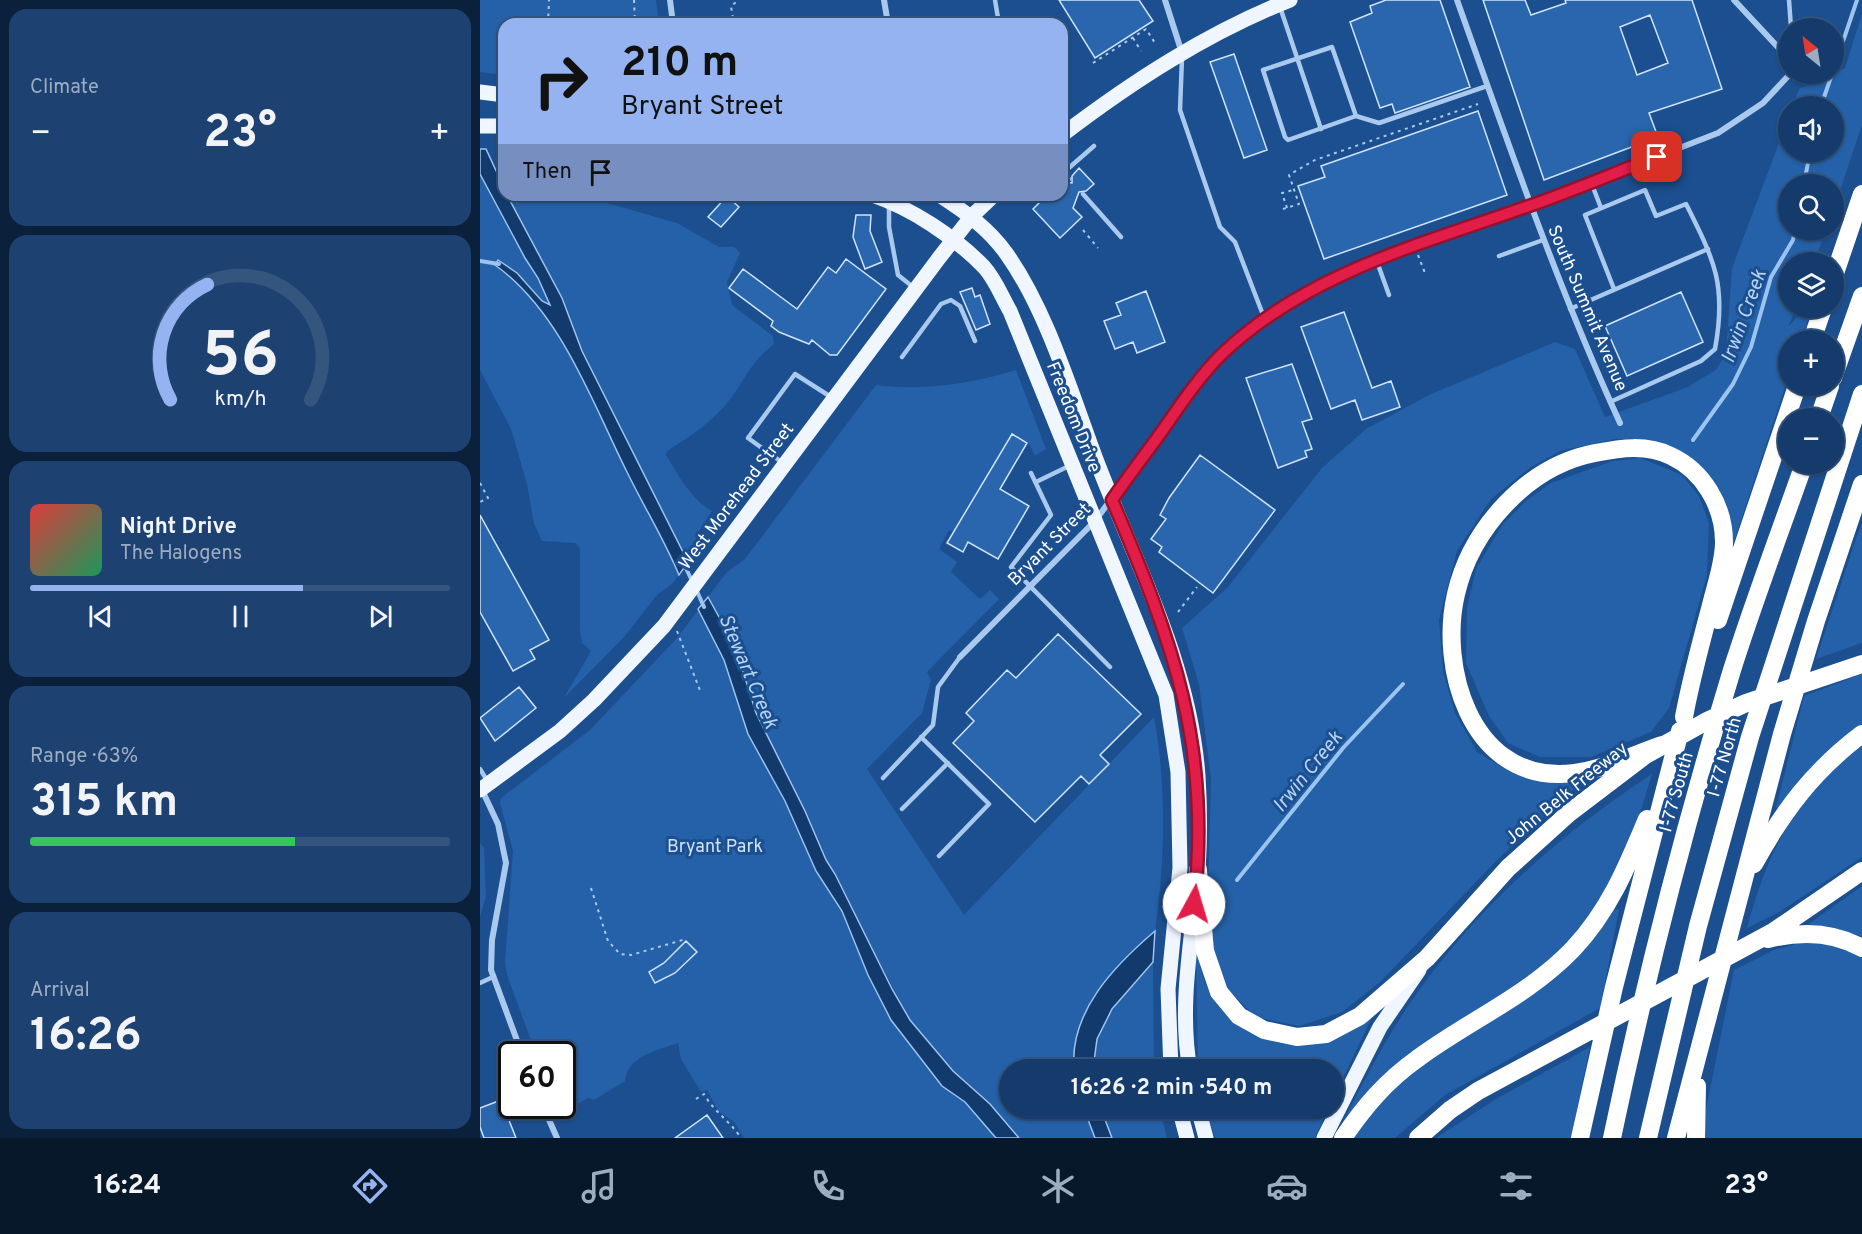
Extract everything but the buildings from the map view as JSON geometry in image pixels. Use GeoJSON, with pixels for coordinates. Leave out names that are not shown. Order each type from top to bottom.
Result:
{"type":"FeatureCollection","features":[{"type":"Feature","properties":{"kind":"highway"},"geometry":{"type":"LineString","coordinates":[[1842,252],[1862,194]]}},
{"type":"Feature","properties":{"kind":"highway"},"geometry":{"type":"LineString","coordinates":[[1844,347],[1862,296]]}},
{"type":"Feature","properties":{"kind":"highway","name":"I-77 North"},"geometry":{"type":"LineString","coordinates":[[1648,1138],[1698,926],[1750,737],[1862,393]]}},
{"type":"Feature","properties":{"kind":"highway"},"geometry":{"type":"LineString","coordinates":[[1684,717],[1794,396]]}},
{"type":"Feature","properties":{"kind":"highway"},"geometry":{"type":"LineString","coordinates":[[1580,1138],[1614,987],[1684,717],[1724,549],[1719,511],[1711,493],[1701,478],[1683,462],[1665,453],[1642,447],[1590,454],[1553,469],[1521,490],[1502,508],[1485,530],[1465,567],[1456,591],[1451,630],[1455,674],[1467,710],[1484,741],[1498,754],[1523,768],[1541,773],[1569,774],[1598,767],[1662,745]]}},
{"type":"Feature","properties":{"kind":"highway","name":"I-77 South"},"geometry":{"type":"LineString","coordinates":[[1612,1138],[1630,1054],[1681,850],[1732,669],[1800,474]]}},
{"type":"Feature","properties":{"kind":"highway"},"geometry":{"type":"LineString","coordinates":[[1676,1138],[1782,734],[1862,484]]}},
{"type":"Feature","properties":{"kind":"highway"},"geometry":{"type":"LineString","coordinates":[[1844,537],[1862,508]]}},
{"type":"Feature","properties":{"kind":"highway"},"geometry":{"type":"LineString","coordinates":[[1812,679],[1862,655]]}},
{"type":"Feature","properties":{"kind":"highway","name":"John Belk Freeway"},"geometry":{"type":"LineString","coordinates":[[1198,870],[1205,951],[1210,972],[1219,992],[1232,1009],[1264,1030],[1297,1037],[1326,1034],[1344,1027],[1360,1016],[1427,958],[1486,891],[1560,821],[1613,778],[1662,745],[1746,703],[1862,664]]}},
{"type":"Feature","properties":{"kind":"highway"},"geometry":{"type":"LineString","coordinates":[[1739,896],[1768,838],[1792,803],[1812,777],[1862,734]]}},
{"type":"Feature","properties":{"kind":"highway"},"geometry":{"type":"LineString","coordinates":[[1343,1138],[1370,1100],[1391,1079],[1418,1058],[1546,974],[1592,927],[1617,888],[1671,762]]}},
{"type":"Feature","properties":{"kind":"highway"},"geometry":{"type":"LineString","coordinates":[[1418,1138],[1450,1110],[1509,1073],[1773,932],[1862,871]]}},
{"type":"Feature","properties":{"kind":"highway"},"geometry":{"type":"LineString","coordinates":[[1743,948],[1778,937],[1804,933],[1834,936],[1862,948]]}},
{"type":"Feature","properties":{"kind":"highway"},"geometry":{"type":"LineString","coordinates":[[1696,1138],[1696,1101],[1702,1040]]}},
{"type":"Feature","properties":{"kind":"main road"},"geometry":{"type":"LineString","coordinates":[[1068,130],[1144,75],[1182,53],[1285,2]]}},
{"type":"Feature","properties":{"kind":"main road"},"geometry":{"type":"LineString","coordinates":[[480,92],[498,94]]}},
{"type":"Feature","properties":{"kind":"main road"},"geometry":{"type":"LineString","coordinates":[[480,126],[498,126]]}},
{"type":"Feature","properties":{"kind":"main road","name":"Freedom Drive"},"geometry":{"type":"LineString","coordinates":[[948,201],[972,216],[1005,251],[1034,300],[1112,500],[1154,600],[1185,700],[1198,776],[1198,870],[1186,990],[1189,1059]]}},
{"type":"Feature","properties":{"kind":"main road","name":"West Morehead Street"},"geometry":{"type":"LineString","coordinates":[[484,788],[560,731],[594,700],[669,618],[915,289],[972,216],[988,201]]}},
{"type":"Feature","properties":{"kind":"main road","name":"Freedom Drive"},"geometry":{"type":"LineString","coordinates":[[890,202],[928,221],[985,267],[997,287],[1010,311],[1095,521],[1150,649],[1166,695],[1179,772],[1180,868],[1168,989],[1171,1059]]}},
{"type":"Feature","properties":{"kind":"main road"},"geometry":{"type":"LineString","coordinates":[[1324,1138],[1380,1027],[1427,958]]}},
{"type":"Feature","properties":{"kind":"main road"},"geometry":{"type":"LineString","coordinates":[[1409,1138],[1450,1110]]}},
{"type":"Feature","properties":{"kind":"main road"},"geometry":{"type":"LineString","coordinates":[[1182,1119],[1187,1138]]}},
{"type":"Feature","properties":{"kind":"main road"},"geometry":{"type":"LineString","coordinates":[[1201,1119],[1206,1138]]}},
{"type":"Feature","properties":{"kind":"street"},"geometry":{"type":"LineString","coordinates":[[669,0],[672,18]]}},
{"type":"Feature","properties":{"kind":"street"},"geometry":{"type":"LineString","coordinates":[[884,0],[887,18]]}},
{"type":"Feature","properties":{"kind":"street"},"geometry":{"type":"LineString","coordinates":[[1165,0],[1182,53]]}},
{"type":"Feature","properties":{"kind":"street","name":"South Summit Avenue"},"geometry":{"type":"LineString","coordinates":[[1457,0],[1543,240],[1570,309],[1620,423]]}},
{"type":"Feature","properties":{"kind":"street"},"geometry":{"type":"LineString","coordinates":[[1734,0],[1778,47]]}},
{"type":"Feature","properties":{"kind":"street","name":"Bryant Street"},"geometry":{"type":"LineString","coordinates":[[960,657],[1095,521],[1198,381],[1221,356],[1265,320],[1327,282],[1376,259],[1530,206],[1718,133],[1763,102],[1780,84]]}},
{"type":"Feature","properties":{"kind":"street"},"geometry":{"type":"LineString","coordinates":[[484,788],[498,824],[506,863],[492,940],[493,977],[517,1041]]}},
{"type":"Feature","properties":{"kind":"street"},"geometry":{"type":"LineString","coordinates":[[549,1119],[557,1138]]}},
{"type":"Feature","properties":{"kind":"lane"},"geometry":{"type":"LineString","coordinates":[[995,0],[998,18]]}},
{"type":"Feature","properties":{"kind":"lane"},"geometry":{"type":"LineString","coordinates":[[1789,0],[1790,18]]}},
{"type":"Feature","properties":{"kind":"lane"},"geometry":{"type":"LineString","coordinates":[[1285,2],[1297,57],[1321,129]]}},
{"type":"Feature","properties":{"kind":"lane"},"geometry":{"type":"LineString","coordinates":[[1356,116],[1334,49],[1329,47],[1264,68],[1263,72],[1284,137],[1288,140],[1356,116],[1379,123],[1487,86]]}},
{"type":"Feature","properties":{"kind":"lane"},"geometry":{"type":"LineString","coordinates":[[1182,53],[1180,110],[1221,227],[1234,242],[1265,320]]}},
{"type":"Feature","properties":{"kind":"lane"},"geometry":{"type":"LineString","coordinates":[[1068,169],[1094,146]]}},
{"type":"Feature","properties":{"kind":"lane"},"geometry":{"type":"LineString","coordinates":[[1591,182],[1601,208]]}},
{"type":"Feature","properties":{"kind":"lane"},"geometry":{"type":"LineString","coordinates":[[1610,402],[1701,361],[1715,348],[1720,284],[1708,249],[1686,204],[1656,216],[1644,190],[1585,215],[1614,289]]}},
{"type":"Feature","properties":{"kind":"lane"},"geometry":{"type":"LineString","coordinates":[[1083,194],[1121,237]]}},
{"type":"Feature","properties":{"kind":"lane"},"geometry":{"type":"LineString","coordinates":[[890,202],[889,228],[898,274],[915,289]]}},
{"type":"Feature","properties":{"kind":"lane"},"geometry":{"type":"LineString","coordinates":[[1499,256],[1543,240]]}},
{"type":"Feature","properties":{"kind":"lane"},"geometry":{"type":"LineString","coordinates":[[1570,309],[1708,249]]}},
{"type":"Feature","properties":{"kind":"lane"},"geometry":{"type":"LineString","coordinates":[[1376,259],[1389,295]]}},
{"type":"Feature","properties":{"kind":"lane"},"geometry":{"type":"LineString","coordinates":[[902,357],[941,304],[951,300],[960,306],[975,341]]}},
{"type":"Feature","properties":{"kind":"lane"},"geometry":{"type":"LineString","coordinates":[[784,464],[748,438],[795,374],[833,399]]}},
{"type":"Feature","properties":{"kind":"lane"},"geometry":{"type":"LineString","coordinates":[[1035,482],[1072,464]]}},
{"type":"Feature","properties":{"kind":"lane"},"geometry":{"type":"LineString","coordinates":[[1031,473],[1051,515],[1011,567],[1110,667]]}},
{"type":"Feature","properties":{"kind":"lane"},"geometry":{"type":"LineString","coordinates":[[883,778],[933,725],[938,687],[960,657]]}},
{"type":"Feature","properties":{"kind":"lane"},"geometry":{"type":"LineString","coordinates":[[921,737],[989,804],[939,856]]}},
{"type":"Feature","properties":{"kind":"lane"},"geometry":{"type":"LineString","coordinates":[[902,809],[948,763]]}},
{"type":"Feature","properties":{"kind":"lane"},"geometry":{"type":"LineString","coordinates":[[480,768],[484,788]]}},
{"type":"Feature","properties":{"kind":"lane"},"geometry":{"type":"LineString","coordinates":[[480,983],[493,977]]}},
{"type":"Feature","properties":{"kind":"path"},"geometry":{"type":"LineString","coordinates":[[548,18],[549,0]]}},
{"type":"Feature","properties":{"kind":"path"},"geometry":{"type":"LineString","coordinates":[[634,0],[635,18]]}},
{"type":"Feature","properties":{"kind":"path"},"geometry":{"type":"LineString","coordinates":[[733,18],[732,6],[739,0]]}},
{"type":"Feature","properties":{"kind":"path"},"geometry":{"type":"LineString","coordinates":[[1093,63],[1146,29],[1155,43]]}},
{"type":"Feature","properties":{"kind":"path"},"geometry":{"type":"LineString","coordinates":[[1133,38],[1141,51]]}},
{"type":"Feature","properties":{"kind":"path"},"geometry":{"type":"LineString","coordinates":[[1287,208],[1299,204],[1288,175],[1315,160],[1478,104]]}},
{"type":"Feature","properties":{"kind":"path"},"geometry":{"type":"LineString","coordinates":[[1292,212],[1287,208],[1282,194],[1294,189]]}},
{"type":"Feature","properties":{"kind":"path"},"geometry":{"type":"LineString","coordinates":[[1083,230],[1098,248]]}},
{"type":"Feature","properties":{"kind":"path"},"geometry":{"type":"LineString","coordinates":[[1418,255],[1425,273]]}},
{"type":"Feature","properties":{"kind":"path"},"geometry":{"type":"LineString","coordinates":[[480,483],[488,498],[480,502]]}},
{"type":"Feature","properties":{"kind":"path"},"geometry":{"type":"LineString","coordinates":[[1178,612],[1197,587]]}},
{"type":"Feature","properties":{"kind":"path"},"geometry":{"type":"LineString","coordinates":[[669,618],[678,632],[701,693]]}},
{"type":"Feature","properties":{"kind":"path"},"geometry":{"type":"LineString","coordinates":[[591,888],[608,941],[620,954],[631,955],[686,939]]}},
{"type":"Feature","properties":{"kind":"path"},"geometry":{"type":"LineString","coordinates":[[696,1099],[704,1094],[712,1107],[734,1127],[741,1138]]}},
{"type":"Feature","properties":{"kind":"green space"},"geometry":{"type":"Polygon","coordinates":[[[480,0],[656,0],[658,18],[498,18],[498,74],[480,72],[480,0]]]}},
{"type":"Feature","properties":{"kind":"green space"},"geometry":{"type":"Polygon","coordinates":[[[1862,14],[1862,125],[1844,179],[1844,174],[1778,174],[1778,240],[1822,240],[1818,252],[1778,252],[1778,318],[1792,318],[1788,327],[1796,318],[1809,318],[1804,330],[1778,330],[1778,396],[1782,396],[1732,548],[1726,508],[1656,442],[1615,439],[1560,451],[1531,467],[1491,499],[1457,551],[1439,620],[1443,671],[1455,713],[1477,752],[1512,773],[1532,778],[1584,779],[1499,858],[1380,982],[1342,1012],[1299,1026],[1255,1017],[1227,988],[1213,951],[1208,895],[1211,779],[1199,684],[1182,628],[1228,587],[1322,468],[1366,429],[1429,395],[1555,342],[1575,349],[1605,417],[1688,387],[1717,369],[1726,352],[1732,268],[1778,146],[1778,162],[1844,162],[1844,96],[1797,96],[1799,89],[1810,84],[1844,84],[1845,68],[1862,14]]]}},
{"type":"Feature","properties":{"kind":"green space"},"geometry":{"type":"Polygon","coordinates":[[[480,174],[538,278],[550,305],[542,301],[517,273],[495,265],[529,296],[562,338],[665,541],[679,575],[672,584],[657,595],[624,637],[564,698],[591,651],[582,643],[580,631],[580,549],[576,543],[542,541],[534,524],[527,484],[511,429],[480,370],[480,174]]]}},
{"type":"Feature","properties":{"kind":"green space"},"geometry":{"type":"Polygon","coordinates":[[[510,201],[600,201],[677,223],[719,247],[734,247],[740,253],[727,282],[732,305],[773,336],[774,344],[755,363],[731,398],[710,421],[667,451],[666,455],[686,486],[712,511],[697,534],[692,557],[688,562],[582,351],[562,298],[510,201]]]}},
{"type":"Feature","properties":{"kind":"green space","name":"Bryant Park"},"geometry":{"type":"Polygon","coordinates":[[[1016,370],[1046,449],[1035,456],[1029,443],[1012,434],[954,532],[949,530],[939,549],[957,562],[951,572],[980,599],[990,590],[999,599],[927,672],[931,680],[922,713],[867,769],[964,915],[1154,717],[1163,797],[1163,851],[1155,931],[1129,953],[1102,984],[1073,1059],[999,1059],[999,1119],[1088,1119],[1095,1138],[744,1138],[734,1122],[718,1111],[707,1090],[701,1092],[681,1059],[678,1043],[645,1055],[632,1065],[625,1081],[594,1100],[588,1098],[576,1105],[576,1041],[531,1041],[507,975],[505,963],[513,851],[500,803],[501,798],[590,730],[677,638],[727,572],[745,559],[876,385],[929,387],[964,382],[1016,370]],[[881,965],[868,975],[891,1020],[925,1062],[910,1020],[881,965]]]}},
{"type":"Feature","properties":{"kind":"green space"},"geometry":{"type":"Polygon","coordinates":[[[1640,458],[1682,475],[1699,496],[1709,523],[1707,575],[1669,708],[1651,732],[1591,757],[1540,757],[1508,743],[1489,716],[1466,663],[1467,608],[1476,569],[1503,524],[1527,500],[1551,483],[1613,461],[1640,458]]]}},
{"type":"Feature","properties":{"kind":"green space"},"geometry":{"type":"Polygon","coordinates":[[[1862,524],[1862,643],[1816,659],[1857,536],[1862,524]]]}},
{"type":"Feature","properties":{"kind":"green space"},"geometry":{"type":"Polygon","coordinates":[[[1862,674],[1862,727],[1821,757],[1779,808],[1776,808],[1804,696],[1862,674]]]}},
{"type":"Feature","properties":{"kind":"green space"},"geometry":{"type":"Polygon","coordinates":[[[1862,744],[1862,857],[1779,912],[1747,928],[1765,872],[1788,825],[1819,784],[1862,744]]]}},
{"type":"Feature","properties":{"kind":"green space"},"geometry":{"type":"Polygon","coordinates":[[[1652,774],[1632,840],[1608,894],[1580,933],[1547,965],[1340,1127],[1401,1017],[1425,982],[1475,922],[1501,894],[1559,843],[1589,818],[1652,774]]]}},
{"type":"Feature","properties":{"kind":"green space"},"geometry":{"type":"Polygon","coordinates":[[[480,843],[484,848],[486,896],[480,917],[480,843]]]}},
{"type":"Feature","properties":{"kind":"green space"},"geometry":{"type":"Polygon","coordinates":[[[1862,886],[1862,937],[1828,926],[1806,926],[1862,886]]]}},
{"type":"Feature","properties":{"kind":"green space"},"geometry":{"type":"Polygon","coordinates":[[[1615,909],[1619,910],[1600,1008],[1445,1095],[1395,1138],[1350,1138],[1388,1091],[1601,928],[1615,909]]]}},
{"type":"Feature","properties":{"kind":"green space"},"geometry":{"type":"Polygon","coordinates":[[[1799,943],[1832,945],[1862,958],[1862,1138],[1703,1138],[1702,1129],[1734,970],[1774,950],[1799,943]]]}},
{"type":"Feature","properties":{"kind":"green space"},"geometry":{"type":"Polygon","coordinates":[[[1196,951],[1205,982],[1215,1002],[1233,1021],[1259,1037],[1276,1042],[1309,1044],[1341,1034],[1372,1017],[1344,1076],[1344,1059],[1198,1059],[1196,951]]]}},
{"type":"Feature","properties":{"kind":"green space"},"geometry":{"type":"Polygon","coordinates":[[[1153,962],[1154,1059],[1094,1059],[1097,1039],[1104,1024],[1122,998],[1153,962]]]}},
{"type":"Feature","properties":{"kind":"green space"},"geometry":{"type":"Polygon","coordinates":[[[1590,1047],[1571,1138],[1436,1138],[1496,1099],[1590,1047]]]}},
{"type":"Feature","properties":{"kind":"green space"},"geometry":{"type":"Polygon","coordinates":[[[1105,1119],[1162,1119],[1167,1138],[1112,1138],[1105,1119]]]}},
{"type":"Feature","properties":{"kind":"green space"},"geometry":{"type":"Polygon","coordinates":[[[1209,1119],[1324,1119],[1315,1138],[1215,1138],[1209,1119]]]}},
{"type":"Feature","properties":{"kind":"shaded area"},"geometry":{"type":"Polygon","coordinates":[[[480,149],[486,149],[498,175],[498,201],[510,201],[562,298],[582,351],[688,562],[679,575],[573,360],[557,333],[539,307],[495,265],[498,260],[517,273],[542,301],[550,305],[538,278],[480,174],[480,149]]]}},
{"type":"Feature","properties":{"kind":"shaded area"},"geometry":{"type":"Polygon","coordinates":[[[708,597],[735,646],[756,713],[805,811],[826,860],[910,1020],[953,1071],[990,1104],[999,1115],[999,1119],[1003,1119],[1019,1138],[996,1138],[965,1102],[942,1086],[891,1020],[868,975],[842,911],[816,871],[785,801],[748,734],[724,660],[698,609],[708,597]]]}},
{"type":"Feature","properties":{"kind":"shaded area"},"geometry":{"type":"Polygon","coordinates":[[[1155,931],[1153,962],[1112,1009],[1097,1039],[1094,1059],[1074,1059],[1079,1028],[1087,1009],[1110,975],[1155,931]]]}},
{"type":"Feature","properties":{"kind":"shaded area"},"geometry":{"type":"Polygon","coordinates":[[[1088,1119],[1105,1119],[1112,1138],[1095,1138],[1088,1119]]]}},
{"type":"Feature","properties":{"kind":"waterway","name":"Irwin Creek"},"geometry":{"type":"LineString","coordinates":[[1844,38],[1857,0]]}},
{"type":"Feature","properties":{"kind":"waterway","name":"Irwin Creek"},"geometry":{"type":"LineString","coordinates":[[1824,96],[1829,84]]}},
{"type":"Feature","properties":{"kind":"waterway","name":"Irwin Creek"},"geometry":{"type":"LineString","coordinates":[[1806,174],[1808,162]]}},
{"type":"Feature","properties":{"kind":"waterway","name":"Irwin Creek"},"geometry":{"type":"LineString","coordinates":[[1693,440],[1733,384],[1751,347],[1771,277],[1793,240]]}},
{"type":"Feature","properties":{"kind":"waterway"},"geometry":{"type":"LineString","coordinates":[[480,261],[499,264]]}},
{"type":"Feature","properties":{"kind":"waterway","name":"Stewart Creek"},"geometry":{"type":"LineString","coordinates":[[683,562],[693,583]]}},
{"type":"Feature","properties":{"kind":"waterway","name":"Stewart Creek"},"geometry":{"type":"LineString","coordinates":[[696,589],[704,607]]}},
{"type":"Feature","properties":{"kind":"waterway","name":"Irwin Creek"},"geometry":{"type":"LineString","coordinates":[[1237,880],[1343,748],[1403,684]]}},
{"type":"Feature","properties":{"kind":"route"},"geometry":{"type":"LineString","coordinates":[[1194,904],[1198,870],[1198,776],[1193,739],[1172,650],[1154,600],[1112,500],[1198,381],[1221,356],[1253,328],[1287,306],[1327,282],[1390,253],[1530,206],[1657,157]]}}]}
